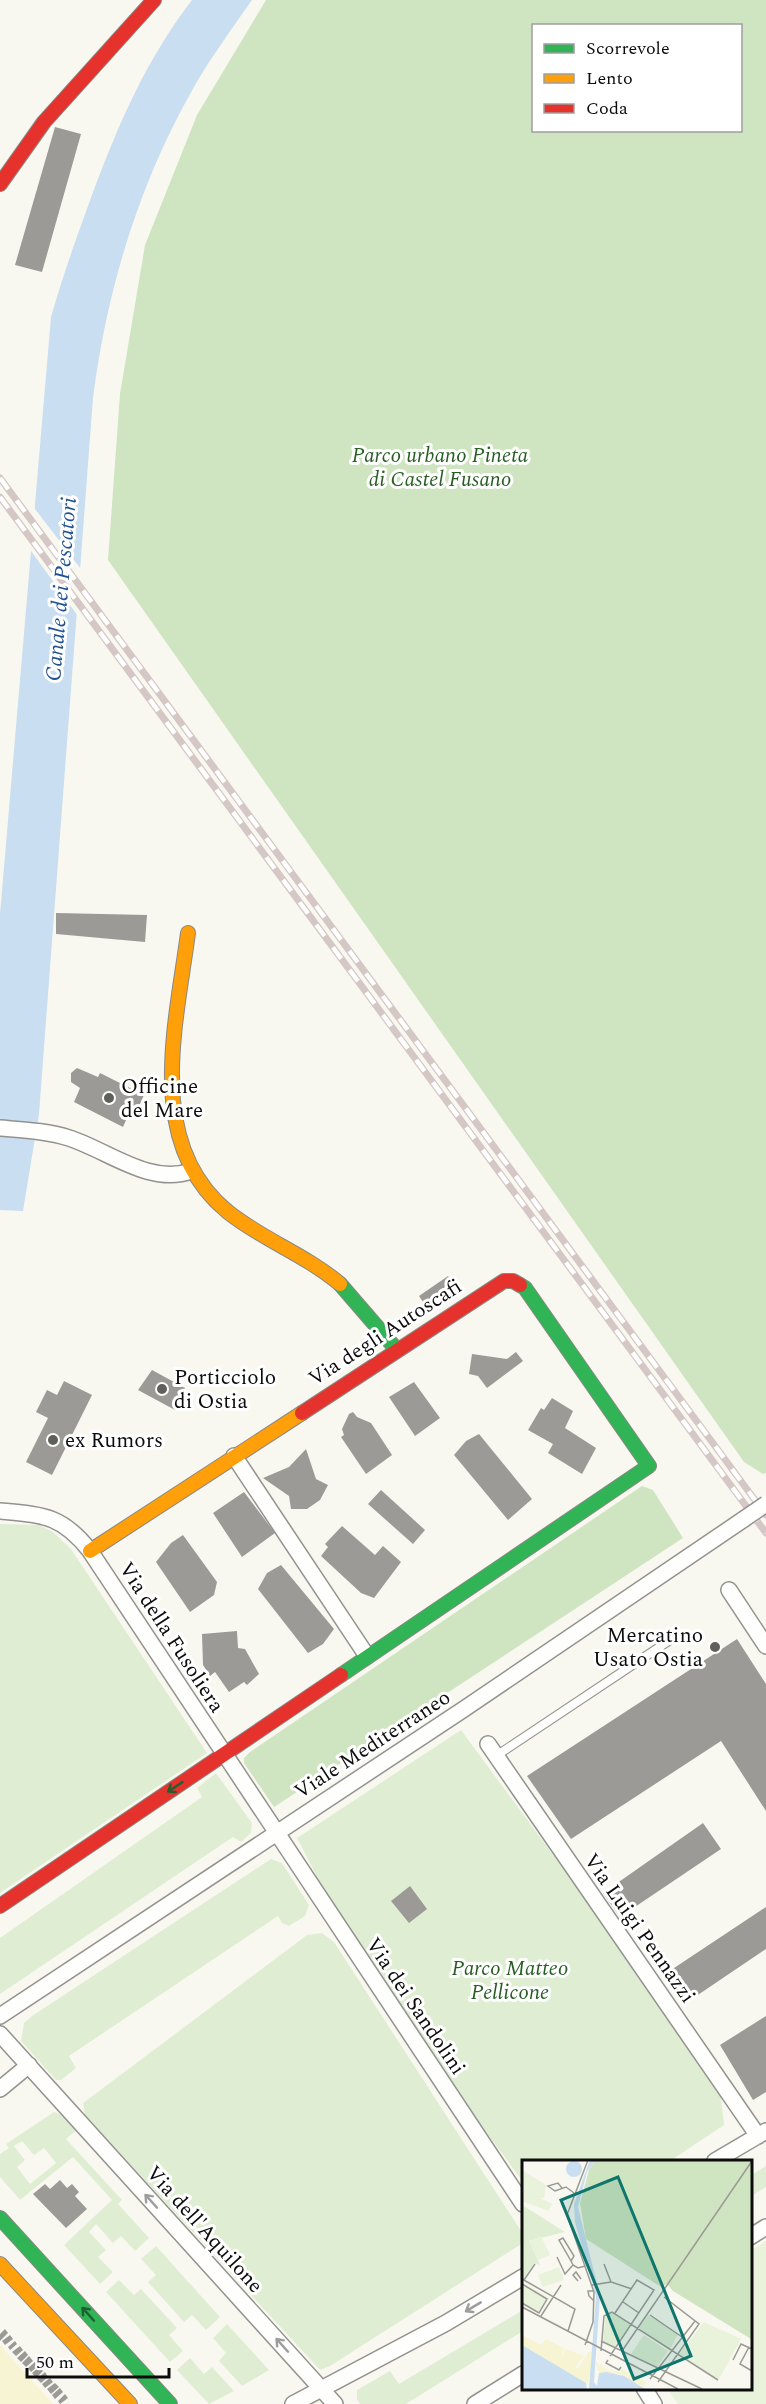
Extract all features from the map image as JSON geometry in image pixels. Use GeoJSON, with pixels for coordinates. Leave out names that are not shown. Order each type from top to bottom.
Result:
{"type":"FeatureCollection","features":[{"type":"Feature","properties":{"kind":"street"},"geometry":{"type":"LineString","coordinates":[[0,184],[49,116],[154,0]]}},
{"type":"Feature","properties":{"kind":"street"},"geometry":{"type":"LineString","coordinates":[[188,933],[173,1064],[177,1129],[191,1171],[212,1196],[235,1216],[341,1285],[397,1350]]}},
{"type":"Feature","properties":{"kind":"street"},"geometry":{"type":"LineString","coordinates":[[0,1128],[37,1131],[77,1140],[157,1174],[174,1175],[191,1171]]}},
{"type":"Feature","properties":{"kind":"street","name":"Via degli Autoscafi"},"geometry":{"type":"LineString","coordinates":[[90,1551],[500,1282],[508,1280],[518,1283],[528,1292],[649,1466],[367,1656]]}},
{"type":"Feature","properties":{"kind":"street"},"geometry":{"type":"LineString","coordinates":[[0,1906],[367,1656],[234,1456]]}},
{"type":"Feature","properties":{"kind":"street","name":"Viale Mediterraneo"},"geometry":{"type":"LineString","coordinates":[[0,2016],[464,1709],[766,1504]]}},
{"type":"Feature","properties":{"kind":"street","name":"Via della Fusoliera"},"geometry":{"type":"LineString","coordinates":[[0,1511],[56,1519],[73,1530],[90,1551],[276,1832]]}},
{"type":"Feature","properties":{"kind":"street"},"geometry":{"type":"LineString","coordinates":[[729,1590],[766,1646]]}},
{"type":"Feature","properties":{"kind":"street","name":"Via Luigi Pennazzi"},"geometry":{"type":"LineString","coordinates":[[492,1750],[762,2133]]}},
{"type":"Feature","properties":{"kind":"street","name":"Via dei Sandolini"},"geometry":{"type":"LineString","coordinates":[[276,1832],[522,2202]]}},
{"type":"Feature","properties":{"kind":"street","name":"Via dell'Aquilone"},"geometry":{"type":"LineString","coordinates":[[0,2034],[335,2404]]}},
{"type":"Feature","properties":{"kind":"street"},"geometry":{"type":"LineString","coordinates":[[0,2089],[29,2065]]}},
{"type":"Feature","properties":{"kind":"street"},"geometry":{"type":"LineString","coordinates":[[717,2160],[762,2133]]}},
{"type":"Feature","properties":{"kind":"street"},"geometry":{"type":"LineString","coordinates":[[0,2218],[170,2404]]}},
{"type":"Feature","properties":{"kind":"street"},"geometry":{"type":"LineString","coordinates":[[751,2235],[766,2227]]}},
{"type":"Feature","properties":{"kind":"street"},"geometry":{"type":"LineString","coordinates":[[0,2264],[130,2404]]}},
{"type":"Feature","properties":{"kind":"street"},"geometry":{"type":"LineString","coordinates":[[293,2404],[446,2323],[522,2278]]}},
{"type":"Feature","properties":{"kind":"street"},"geometry":{"type":"LineString","coordinates":[[476,2404],[522,2375]]}},
{"type":"Feature","properties":{"kind":"street"},"geometry":{"type":"LineString","coordinates":[[645,2389],[654,2404]]}},
{"type":"Feature","properties":{"kind":"lane"},"geometry":{"type":"LineString","coordinates":[[492,1750],[676,1636]]}},
{"type":"Feature","properties":{"kind":"green space","name":"Parco urbano Pineta di Castel Fusano"},"geometry":{"type":"Polygon","coordinates":[[[266,0],[766,0],[766,1473],[763,1474],[744,1462],[108,560],[120,394],[145,245],[197,115],[266,0]]]}},
{"type":"Feature","properties":{"kind":"green space"},"geometry":{"type":"Polygon","coordinates":[[[642,1486],[653,1490],[683,1538],[274,1807],[244,1763],[244,1758],[250,1752],[642,1486]]]}},
{"type":"Feature","properties":{"kind":"green space"},"geometry":{"type":"Polygon","coordinates":[[[0,1524],[39,1525],[53,1532],[71,1549],[207,1753],[0,1893],[0,1524]]]}},
{"type":"Feature","properties":{"kind":"green space","name":"Parco Matteo Pellicone"},"geometry":{"type":"Polygon","coordinates":[[[461,1730],[719,2080],[724,2125],[672,2160],[522,2160],[522,2181],[361,1962],[297,1838],[461,1730]]]}},
{"type":"Feature","properties":{"kind":"green space"},"geometry":{"type":"Polygon","coordinates":[[[216,1773],[252,1823],[251,1833],[241,1842],[233,1837],[0,1994],[0,1938],[202,1797],[197,1788],[216,1773]]]}},
{"type":"Feature","properties":{"kind":"green space"},"geometry":{"type":"Polygon","coordinates":[[[271,1859],[282,1863],[309,1905],[305,1916],[289,1926],[282,1923],[278,1916],[69,2056],[76,2068],[61,2080],[56,2080],[21,2041],[24,2023],[32,2016],[271,1859]]]}},
{"type":"Feature","properties":{"kind":"green space"},"geometry":{"type":"Polygon","coordinates":[[[322,1933],[334,1942],[522,2232],[522,2244],[330,2366],[320,2370],[85,2115],[83,2103],[307,1935],[322,1933]]]}},
{"type":"Feature","properties":{"kind":"green space"},"geometry":{"type":"Polygon","coordinates":[[[54,2112],[62,2115],[77,2130],[66,2139],[122,2200],[118,2204],[149,2238],[135,2251],[121,2236],[113,2243],[96,2224],[89,2232],[106,2250],[98,2257],[113,2272],[100,2284],[64,2245],[112,2200],[73,2157],[20,2200],[0,2177],[0,2154],[9,2148],[6,2144],[54,2112]],[[22,2141],[14,2146],[25,2160],[17,2167],[30,2184],[56,2163],[44,2148],[34,2155],[22,2141]]]}},
{"type":"Feature","properties":{"kind":"green space"},"geometry":{"type":"Polygon","coordinates":[[[766,2166],[766,2187],[751,2196],[751,2175],[766,2166]]]}},
{"type":"Feature","properties":{"kind":"green space"},"geometry":{"type":"Polygon","coordinates":[[[766,2241],[766,2404],[678,2404],[668,2389],[751,2389],[751,2250],[766,2241]]]}},
{"type":"Feature","properties":{"kind":"green space"},"geometry":{"type":"Polygon","coordinates":[[[156,2246],[220,2317],[206,2330],[192,2315],[184,2322],[148,2282],[156,2275],[141,2259],[156,2246]]]}},
{"type":"Feature","properties":{"kind":"green space"},"geometry":{"type":"Polygon","coordinates":[[[119,2280],[134,2295],[141,2289],[177,2328],[169,2335],[183,2351],[170,2362],[106,2292],[119,2280]]]}},
{"type":"Feature","properties":{"kind":"green space"},"geometry":{"type":"Polygon","coordinates":[[[522,2311],[522,2332],[406,2404],[360,2404],[357,2400],[357,2390],[390,2371],[399,2384],[522,2311]]]}},
{"type":"Feature","properties":{"kind":"green space"},"geometry":{"type":"Polygon","coordinates":[[[227,2324],[269,2370],[242,2386],[219,2361],[226,2353],[213,2338],[227,2324]]]}},
{"type":"Feature","properties":{"kind":"green space"},"geometry":{"type":"Polygon","coordinates":[[[190,2358],[204,2374],[212,2367],[234,2391],[209,2404],[177,2370],[190,2358]]]}},
{"type":"Feature","properties":{"kind":"sand"},"geometry":{"type":"Polygon","coordinates":[[[0,2345],[53,2404],[0,2404],[0,2345]]]}},
{"type":"Feature","properties":{"kind":"water","name":"Canale dei Pescatori"},"geometry":{"type":"Polygon","coordinates":[[[192,0],[252,0],[201,76],[174,123],[128,238],[107,317],[93,398],[39,1114],[23,1211],[0,1210],[0,914],[51,317],[86,210],[123,118],[161,46],[192,0]]]}},
{"type":"Feature","properties":{"kind":"pier"},"geometry":{"type":"Polygon","coordinates":[[[32,505],[84,573],[80,619],[29,548],[32,505]]]}},
{"type":"Feature","properties":{"kind":"building"},"geometry":{"type":"Polygon","coordinates":[[[55,127],[81,134],[42,272],[15,265],[55,127]]]}},
{"type":"Feature","properties":{"kind":"building"},"geometry":{"type":"Polygon","coordinates":[[[56,913],[147,915],[145,942],[56,934],[56,913]]]}},
{"type":"Feature","properties":{"kind":"building","name":"Officine del Mare"},"geometry":{"type":"Polygon","coordinates":[[[77,1068],[98,1077],[100,1073],[144,1095],[135,1115],[129,1113],[123,1127],[74,1102],[80,1088],[71,1082],[71,1073],[77,1068]]]}},
{"type":"Feature","properties":{"kind":"building"},"geometry":{"type":"Polygon","coordinates":[[[448,1276],[454,1285],[425,1305],[419,1296],[448,1276]]]}},
{"type":"Feature","properties":{"kind":"building"},"geometry":{"type":"Polygon","coordinates":[[[516,1352],[523,1361],[487,1388],[478,1376],[469,1374],[472,1354],[507,1359],[516,1352]]]}},
{"type":"Feature","properties":{"kind":"building","name":"Porticciolo di Ostia"},"geometry":{"type":"Polygon","coordinates":[[[152,1370],[185,1388],[175,1410],[138,1390],[152,1370]]]}},
{"type":"Feature","properties":{"kind":"building","name":"ex Rumors"},"geometry":{"type":"Polygon","coordinates":[[[64,1381],[92,1395],[52,1475],[26,1462],[48,1418],[36,1412],[47,1390],[57,1395],[64,1381]]]}},
{"type":"Feature","properties":{"kind":"building"},"geometry":{"type":"Polygon","coordinates":[[[414,1382],[440,1418],[415,1436],[389,1397],[414,1382]]]}},
{"type":"Feature","properties":{"kind":"building"},"geometry":{"type":"Polygon","coordinates":[[[552,1398],[573,1411],[565,1428],[596,1448],[582,1474],[548,1453],[553,1444],[528,1430],[541,1408],[544,1410],[552,1398]]]}},
{"type":"Feature","properties":{"kind":"building"},"geometry":{"type":"Polygon","coordinates":[[[353,1412],[357,1417],[371,1423],[392,1455],[366,1474],[341,1437],[344,1435],[342,1429],[349,1414],[353,1412]]]}},
{"type":"Feature","properties":{"kind":"building"},"geometry":{"type":"Polygon","coordinates":[[[479,1434],[532,1499],[508,1520],[454,1455],[466,1441],[479,1434]]]}},
{"type":"Feature","properties":{"kind":"building"},"geometry":{"type":"Polygon","coordinates":[[[306,1449],[316,1479],[328,1485],[320,1500],[307,1509],[291,1509],[289,1496],[263,1478],[289,1467],[306,1449]]]}},
{"type":"Feature","properties":{"kind":"building"},"geometry":{"type":"Polygon","coordinates":[[[381,1490],[425,1530],[413,1544],[368,1504],[381,1490]]]}},
{"type":"Feature","properties":{"kind":"building"},"geometry":{"type":"Polygon","coordinates":[[[244,1492],[275,1533],[242,1557],[213,1513],[244,1492]]]}},
{"type":"Feature","properties":{"kind":"building"},"geometry":{"type":"Polygon","coordinates":[[[342,1526],[375,1555],[383,1546],[401,1562],[374,1598],[361,1593],[321,1556],[328,1547],[325,1544],[342,1526]]]}},
{"type":"Feature","properties":{"kind":"building"},"geometry":{"type":"Polygon","coordinates":[[[183,1535],[217,1582],[214,1595],[190,1612],[156,1562],[171,1543],[183,1535]]]}},
{"type":"Feature","properties":{"kind":"building"},"geometry":{"type":"Polygon","coordinates":[[[281,1565],[334,1629],[323,1644],[308,1653],[258,1589],[267,1573],[281,1565]]]}},
{"type":"Feature","properties":{"kind":"building"},"geometry":{"type":"Polygon","coordinates":[[[237,1631],[238,1648],[245,1649],[259,1674],[247,1685],[244,1682],[229,1692],[215,1672],[210,1676],[203,1665],[202,1634],[237,1631]]]}},
{"type":"Feature","properties":{"kind":"building"},"geometry":{"type":"Polygon","coordinates":[[[737,1639],[766,1684],[766,1811],[721,1741],[571,1839],[527,1776],[737,1639]]]}},
{"type":"Feature","properties":{"kind":"building"},"geometry":{"type":"Polygon","coordinates":[[[703,1823],[721,1849],[620,1917],[603,1893],[703,1823]]]}},
{"type":"Feature","properties":{"kind":"building"},"geometry":{"type":"Polygon","coordinates":[[[410,1886],[427,1909],[409,1923],[391,1901],[410,1886]]]}},
{"type":"Feature","properties":{"kind":"building"},"geometry":{"type":"Polygon","coordinates":[[[766,1907],[766,1949],[683,2005],[662,1976],[766,1907]]]}},
{"type":"Feature","properties":{"kind":"building"},"geometry":{"type":"Polygon","coordinates":[[[766,2016],[766,2092],[753,2100],[720,2045],[766,2016]]]}},
{"type":"Feature","properties":{"kind":"building"},"geometry":{"type":"Polygon","coordinates":[[[60,2180],[67,2188],[72,2184],[79,2192],[75,2196],[87,2209],[66,2228],[33,2194],[45,2184],[50,2189],[60,2180]]]}},
{"type":"Feature","properties":{"kind":"building"},"geometry":{"type":"Polygon","coordinates":[[[5,2329],[8,2333],[0,2341],[0,2334],[5,2329]]]}},
{"type":"Feature","properties":{"kind":"building"},"geometry":{"type":"Polygon","coordinates":[[[10,2335],[13,2339],[5,2345],[2,2341],[10,2335]]]}},
{"type":"Feature","properties":{"kind":"building"},"geometry":{"type":"Polygon","coordinates":[[[15,2341],[17,2344],[10,2350],[8,2347],[15,2341]]]}},
{"type":"Feature","properties":{"kind":"building"},"geometry":{"type":"Polygon","coordinates":[[[20,2346],[23,2350],[16,2356],[12,2352],[20,2346]]]}},
{"type":"Feature","properties":{"kind":"building"},"geometry":{"type":"Polygon","coordinates":[[[25,2351],[28,2355],[21,2362],[17,2358],[25,2351]]]}},
{"type":"Feature","properties":{"kind":"building"},"geometry":{"type":"Polygon","coordinates":[[[29,2356],[33,2361],[26,2367],[22,2363],[29,2356]]]}},
{"type":"Feature","properties":{"kind":"building"},"geometry":{"type":"Polygon","coordinates":[[[35,2362],[38,2366],[31,2372],[28,2368],[35,2362]]]}},
{"type":"Feature","properties":{"kind":"building"},"geometry":{"type":"Polygon","coordinates":[[[39,2367],[43,2371],[36,2378],[32,2373],[39,2367]]]}},
{"type":"Feature","properties":{"kind":"building"},"geometry":{"type":"Polygon","coordinates":[[[45,2372],[48,2377],[41,2383],[37,2379],[45,2372]]]}},
{"type":"Feature","properties":{"kind":"building"},"geometry":{"type":"Polygon","coordinates":[[[50,2378],[53,2382],[45,2388],[42,2384],[50,2378]]]}},
{"type":"Feature","properties":{"kind":"building"},"geometry":{"type":"Polygon","coordinates":[[[55,2383],[59,2387],[51,2394],[47,2389],[55,2383]]]}},
{"type":"Feature","properties":{"kind":"building"},"geometry":{"type":"Polygon","coordinates":[[[60,2388],[63,2392],[55,2399],[52,2395],[60,2388]]]}},
{"type":"Feature","properties":{"kind":"building"},"geometry":{"type":"Polygon","coordinates":[[[65,2394],[68,2398],[60,2404],[58,2401],[65,2394]]]}},
{"type":"Feature","properties":{"kind":"railway"},"geometry":{"type":"LineString","coordinates":[[0,478],[766,1515]]}},
{"type":"Feature","properties":{"kind":"railway"},"geometry":{"type":"LineString","coordinates":[[0,497],[766,1533]]}},
{"type":"Feature","properties":{"kind":"traffic: fast"},"geometry":{"type":"LineString","coordinates":[[340,1284],[397,1350]]}},
{"type":"Feature","properties":{"kind":"traffic: fast"},"geometry":{"type":"LineString","coordinates":[[341,1675],[649,1466],[525,1288],[520,1285]]}},
{"type":"Feature","properties":{"kind":"traffic: fast"},"geometry":{"type":"LineString","coordinates":[[0,2218],[170,2404]]}},
{"type":"Feature","properties":{"kind":"traffic: slow"},"geometry":{"type":"LineString","coordinates":[[188,933],[177,1006],[172,1082],[175,1118],[185,1153],[202,1184],[228,1212],[255,1231],[313,1264],[340,1284]]}},
{"type":"Feature","properties":{"kind":"traffic: slow"},"geometry":{"type":"LineString","coordinates":[[90,1551],[302,1413]]}},
{"type":"Feature","properties":{"kind":"traffic: slow"},"geometry":{"type":"LineString","coordinates":[[0,2264],[130,2404]]}},
{"type":"Feature","properties":{"kind":"traffic: jam"},"geometry":{"type":"LineString","coordinates":[[0,184],[44,122],[154,0]]}},
{"type":"Feature","properties":{"kind":"traffic: jam"},"geometry":{"type":"LineString","coordinates":[[302,1413],[504,1281],[513,1281],[520,1285]]}},
{"type":"Feature","properties":{"kind":"traffic: jam"},"geometry":{"type":"LineString","coordinates":[[0,1906],[341,1675]]}},
{"type":"Feature","properties":{"kind":"place","name":"Officine del Mare"},"geometry":{"type":"Point","coordinates":[109,1098]}},
{"type":"Feature","properties":{"kind":"place","name":"Porticciolo di Ostia"},"geometry":{"type":"Point","coordinates":[162,1389]}},
{"type":"Feature","properties":{"kind":"place","name":"ex Rumors"},"geometry":{"type":"Point","coordinates":[53,1440]}},
{"type":"Feature","properties":{"kind":"place","name":"Mercatino Usato Ostia"},"geometry":{"type":"Point","coordinates":[715,1647]}}]}
